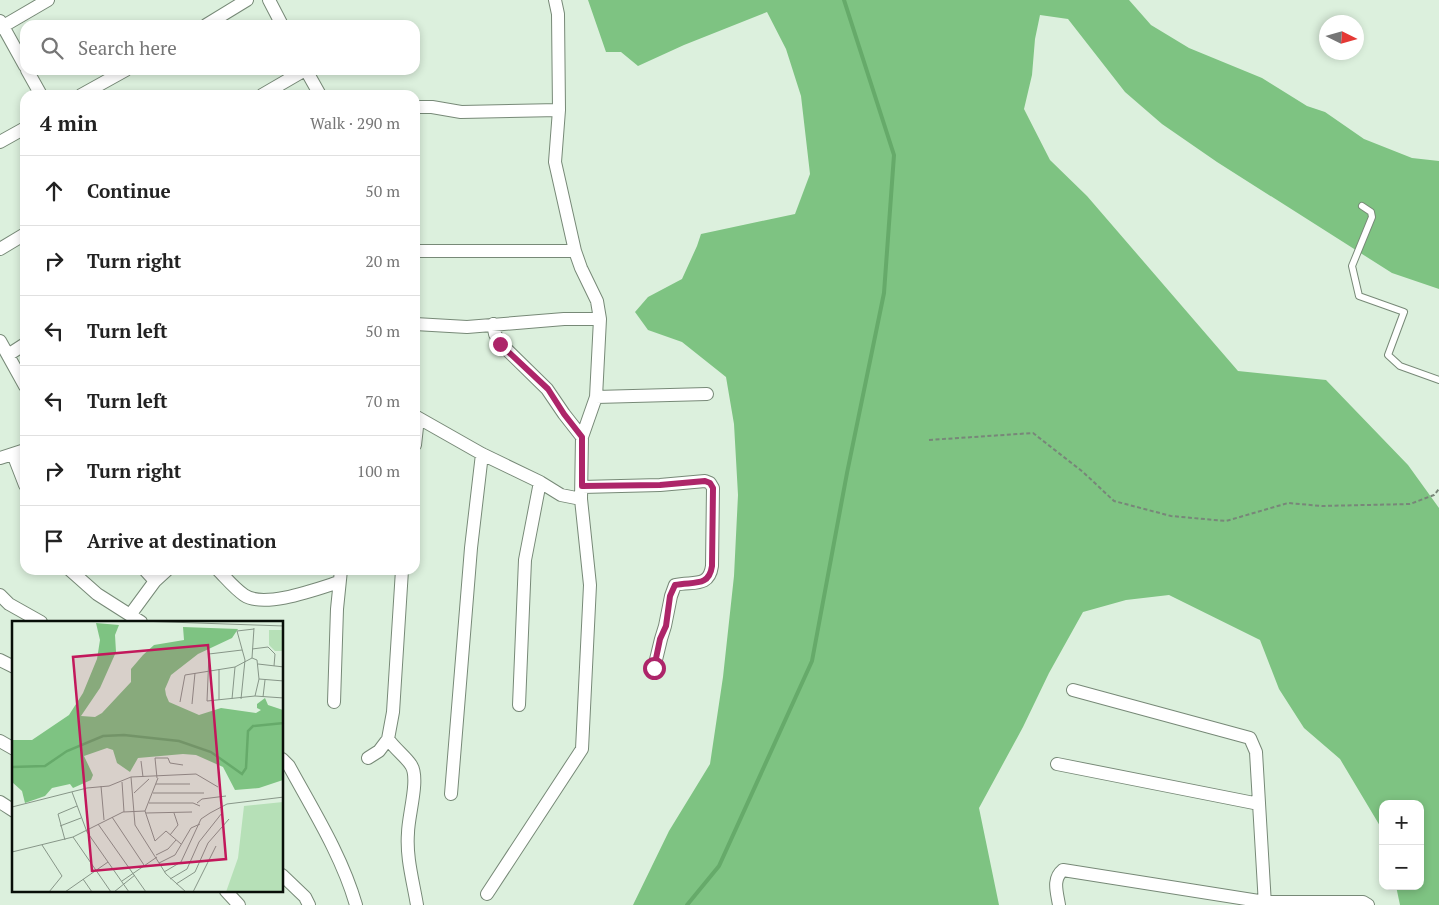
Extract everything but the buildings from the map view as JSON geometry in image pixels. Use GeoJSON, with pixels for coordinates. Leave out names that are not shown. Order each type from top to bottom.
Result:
{"type":"FeatureCollection","features":[{"type":"Feature","properties":{"kind":"street"},"geometry":{"type":"LineString","coordinates":[[20,57],[1,25],[48,0]]}},
{"type":"Feature","properties":{"kind":"street"},"geometry":{"type":"LineString","coordinates":[[214,20],[247,0]]}},
{"type":"Feature","properties":{"kind":"street"},"geometry":{"type":"LineString","coordinates":[[269,0],[279,20]]}},
{"type":"Feature","properties":{"kind":"street"},"geometry":{"type":"LineString","coordinates":[[487,894],[582,749],[590,585],[581,493],[582,437],[596,397],[600,319],[597,301],[575,251],[555,162],[559,110],[558,14],[555,0]]}},
{"type":"Feature","properties":{"kind":"street"},"geometry":{"type":"LineString","coordinates":[[30,75],[38,90]]}},
{"type":"Feature","properties":{"kind":"street"},"geometry":{"type":"LineString","coordinates":[[90,90],[117,75]]}},
{"type":"Feature","properties":{"kind":"street"},"geometry":{"type":"LineString","coordinates":[[271,90],[297,75]]}},
{"type":"Feature","properties":{"kind":"street"},"geometry":{"type":"LineString","coordinates":[[309,75],[317,90]]}},
{"type":"Feature","properties":{"kind":"street"},"geometry":{"type":"LineString","coordinates":[[420,107],[461,112],[559,110]]}},
{"type":"Feature","properties":{"kind":"street"},"geometry":{"type":"LineString","coordinates":[[0,142],[20,131]]}},
{"type":"Feature","properties":{"kind":"street"},"geometry":{"type":"LineString","coordinates":[[0,249],[20,237]]}},
{"type":"Feature","properties":{"kind":"street"},"geometry":{"type":"LineString","coordinates":[[420,251],[575,251]]}},
{"type":"Feature","properties":{"kind":"street"},"geometry":{"type":"LineString","coordinates":[[420,324],[467,327],[564,319],[600,319]]}},
{"type":"Feature","properties":{"kind":"street"},"geometry":{"type":"LineString","coordinates":[[493,324],[500,344],[548,389],[582,437]]}},
{"type":"Feature","properties":{"kind":"street"},"geometry":{"type":"LineString","coordinates":[[0,341],[20,377]]}},
{"type":"Feature","properties":{"kind":"street"},"geometry":{"type":"LineString","coordinates":[[8,355],[20,347]]}},
{"type":"Feature","properties":{"kind":"street"},"geometry":{"type":"LineString","coordinates":[[596,397],[707,394]]}},
{"type":"Feature","properties":{"kind":"street"},"geometry":{"type":"LineString","coordinates":[[420,419],[482,454],[540,482],[561,495],[705,481],[710,483],[713,488],[711,576],[705,581],[675,585],[670,596],[666,626],[660,639],[654,668]]}},
{"type":"Feature","properties":{"kind":"street"},"geometry":{"type":"LineString","coordinates":[[0,458],[19,452]]}},
{"type":"Feature","properties":{"kind":"street"},"geometry":{"type":"LineString","coordinates":[[450,794],[471,548],[482,454]]}},
{"type":"Feature","properties":{"kind":"street"},"geometry":{"type":"LineString","coordinates":[[519,705],[525,560],[540,482]]}},
{"type":"Feature","properties":{"kind":"street"},"geometry":{"type":"LineString","coordinates":[[76,575],[97,594],[140,621]]}},
{"type":"Feature","properties":{"kind":"street"},"geometry":{"type":"LineString","coordinates":[[150,575],[156,581]]}},
{"type":"Feature","properties":{"kind":"street"},"geometry":{"type":"LineString","coordinates":[[130,614],[162,575]]}},
{"type":"Feature","properties":{"kind":"street"},"geometry":{"type":"LineString","coordinates":[[223,575],[245,596],[256,599],[285,598],[340,576],[334,702]]}},
{"type":"Feature","properties":{"kind":"street"},"geometry":{"type":"LineString","coordinates":[[368,758],[379,751],[388,739],[393,712],[402,575]]}},
{"type":"Feature","properties":{"kind":"street"},"geometry":{"type":"LineString","coordinates":[[0,595],[9,604],[39,621]]}},
{"type":"Feature","properties":{"kind":"street"},"geometry":{"type":"LineString","coordinates":[[0,660],[12,666]]}},
{"type":"Feature","properties":{"kind":"street"},"geometry":{"type":"LineString","coordinates":[[1073,690],[1250,738],[1256,752],[1265,904]]}},
{"type":"Feature","properties":{"kind":"street"},"geometry":{"type":"LineString","coordinates":[[388,739],[394,748],[411,764],[415,774],[408,833],[408,854],[417,905]]}},
{"type":"Feature","properties":{"kind":"street"},"geometry":{"type":"LineString","coordinates":[[0,741],[12,748]]}},
{"type":"Feature","properties":{"kind":"street"},"geometry":{"type":"LineString","coordinates":[[284,761],[289,766],[327,838],[345,875],[356,905]]}},
{"type":"Feature","properties":{"kind":"street"},"geometry":{"type":"LineString","coordinates":[[1057,764],[1259,804]]}},
{"type":"Feature","properties":{"kind":"street"},"geometry":{"type":"LineString","coordinates":[[0,802],[12,810]]}},
{"type":"Feature","properties":{"kind":"street"},"geometry":{"type":"LineString","coordinates":[[1059,905],[1055,882],[1057,874],[1062,870],[1265,904],[1363,902],[1368,905]]}},
{"type":"Feature","properties":{"kind":"street"},"geometry":{"type":"LineString","coordinates":[[284,877],[306,897],[309,905]]}},
{"type":"Feature","properties":{"kind":"street"},"geometry":{"type":"LineString","coordinates":[[227,892],[239,905]]}},
{"type":"Feature","properties":{"kind":"lane"},"geometry":{"type":"LineString","coordinates":[[1362,206],[1371,212],[1372,217],[1352,266],[1359,296],[1404,312],[1388,355],[1400,366],[1439,380]]}},
{"type":"Feature","properties":{"kind":"path"},"geometry":{"type":"LineString","coordinates":[[929,440],[1033,433],[1083,472],[1114,501],[1171,516],[1226,521],[1288,503],[1322,506],[1410,504],[1434,495],[1439,490]]}},
{"type":"Feature","properties":{"kind":"green space"},"geometry":{"type":"Polygon","coordinates":[[[588,0],[1129,0],[1151,25],[1189,48],[1262,78],[1307,106],[1325,112],[1364,139],[1412,158],[1439,161],[1439,289],[1392,273],[1217,162],[1162,124],[1125,92],[1068,19],[1040,15],[1035,39],[1032,75],[1024,109],[1050,160],[1087,196],[1238,371],[1326,380],[1408,465],[1439,508],[1439,905],[1400,905],[1397,890],[1424,890],[1424,800],[1379,800],[1379,824],[1340,759],[1304,728],[1279,689],[1260,640],[1169,595],[1126,600],[1083,612],[1049,673],[1023,727],[979,808],[999,905],[633,905],[669,831],[710,764],[723,677],[734,576],[738,495],[734,424],[726,377],[682,342],[648,330],[635,312],[648,297],[682,279],[701,234],[795,214],[810,174],[801,96],[786,49],[767,12],[684,45],[638,66],[621,52],[606,52],[588,0]]]}},
{"type":"Feature","properties":{"kind":"waterway"},"geometry":{"type":"LineString","coordinates":[[687,905],[719,866],[812,661],[847,473],[884,293],[894,155],[844,0]]}},
{"type":"Feature","properties":{"kind":"route"},"geometry":{"type":"LineString","coordinates":[[500,344],[548,389],[582,437],[582,486],[660,485],[705,481],[710,483],[713,488],[711,576],[705,581],[675,585],[670,596],[666,626],[660,639],[654,668]]}}]}
